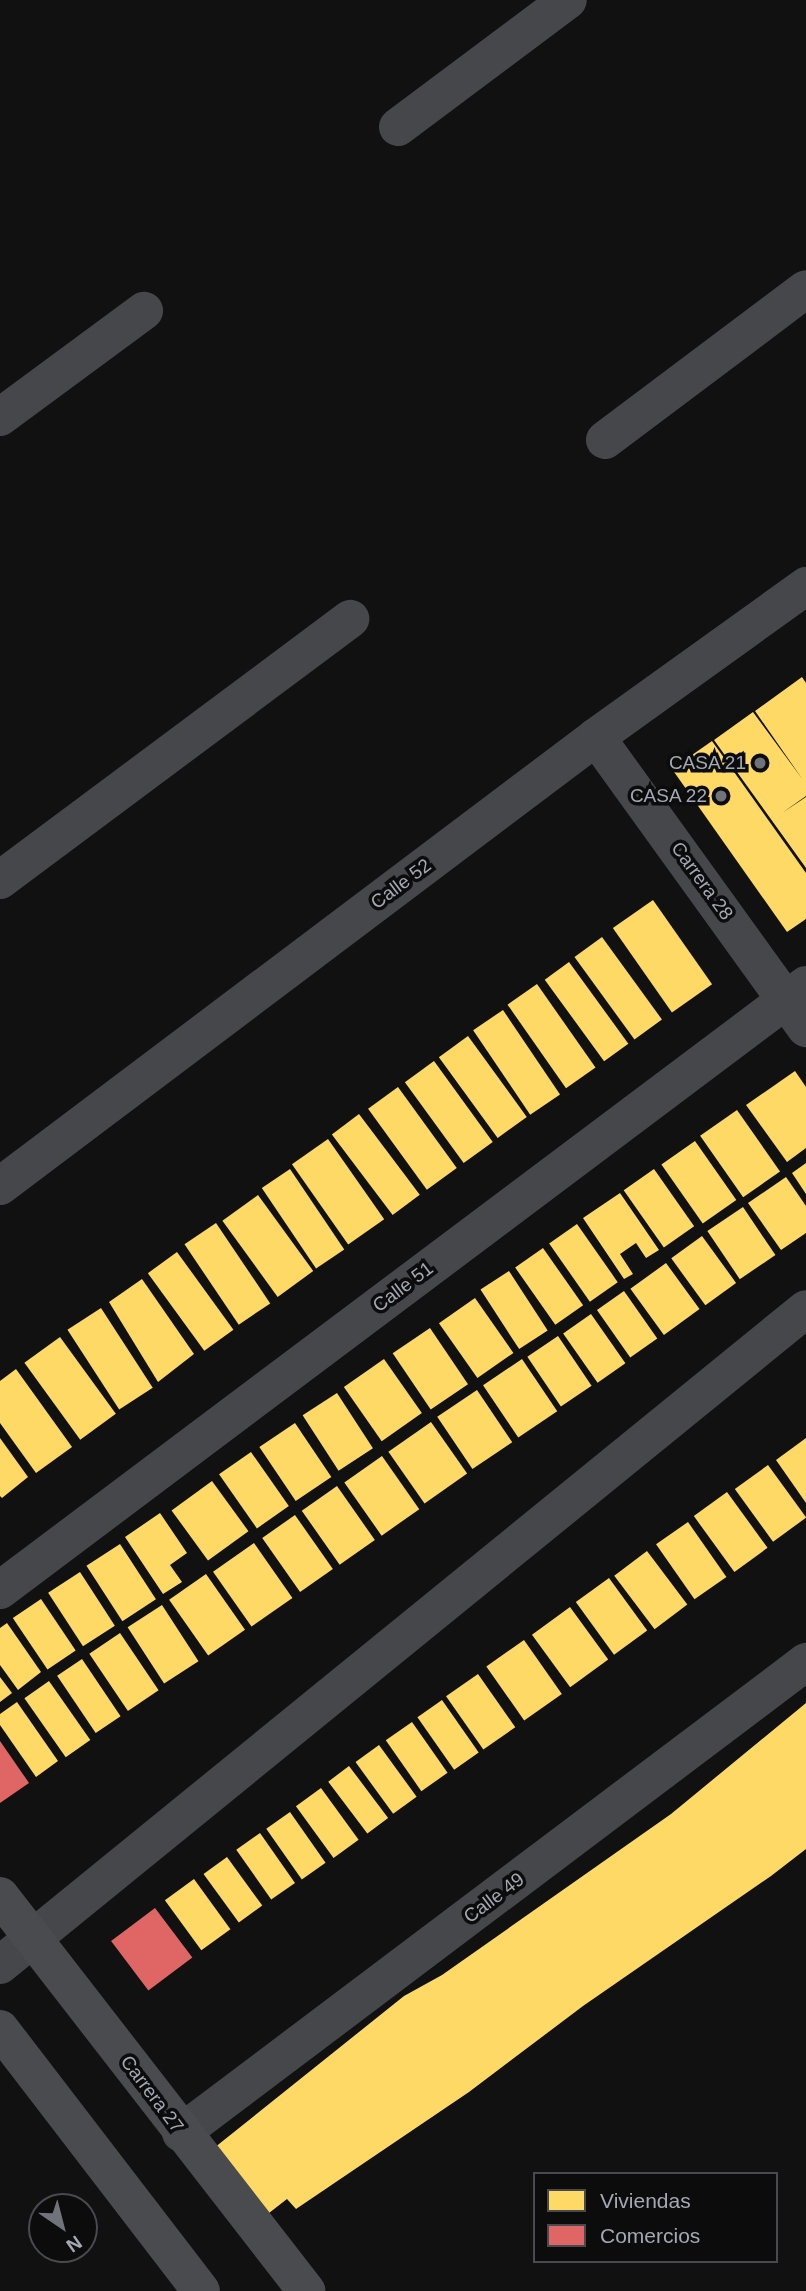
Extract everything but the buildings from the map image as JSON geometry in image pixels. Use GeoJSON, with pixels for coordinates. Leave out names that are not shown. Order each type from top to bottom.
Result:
{"type":"FeatureCollection","features":[{"type":"Feature","properties":{"kind":"street"},"geometry":{"type":"LineString","coordinates":[[398,127],[568,0]]}},
{"type":"Feature","properties":{"kind":"street"},"geometry":{"type":"LineString","coordinates":[[605,440],[806,289]]}},
{"type":"Feature","properties":{"kind":"street"},"geometry":{"type":"LineString","coordinates":[[0,416],[144,311]]}},
{"type":"Feature","properties":{"kind":"street","name":"Calle 52"},"geometry":{"type":"LineString","coordinates":[[0,1186],[596,737],[806,586]]}},
{"type":"Feature","properties":{"kind":"street"},"geometry":{"type":"LineString","coordinates":[[0,880],[350,619]]}},
{"type":"Feature","properties":{"kind":"street","name":"Carrera 28"},"geometry":{"type":"LineString","coordinates":[[596,737],[799,1004]]}},
{"type":"Feature","properties":{"kind":"street","name":"Calle 51"},"geometry":{"type":"LineString","coordinates":[[0,1590],[799,1004]]}},
{"type":"Feature","properties":{"kind":"street"},"geometry":{"type":"LineString","coordinates":[[0,1965],[806,1309]]}},
{"type":"Feature","properties":{"kind":"street","name":"Calle 49"},"geometry":{"type":"LineString","coordinates":[[181,2133],[806,1662]]}},
{"type":"Feature","properties":{"kind":"street","name":"Carrera 27"},"geometry":{"type":"LineString","coordinates":[[0,1896],[306,2291]]}},
{"type":"Feature","properties":{"kind":"street"},"geometry":{"type":"LineString","coordinates":[[0,2029],[201,2291]]}},
{"type":"Feature","properties":{"kind":"place","name":"CASA 21"},"geometry":{"type":"Point","coordinates":[760,763]}},
{"type":"Feature","properties":{"kind":"place","name":"CASA 22"},"geometry":{"type":"Point","coordinates":[721,796]}}]}
